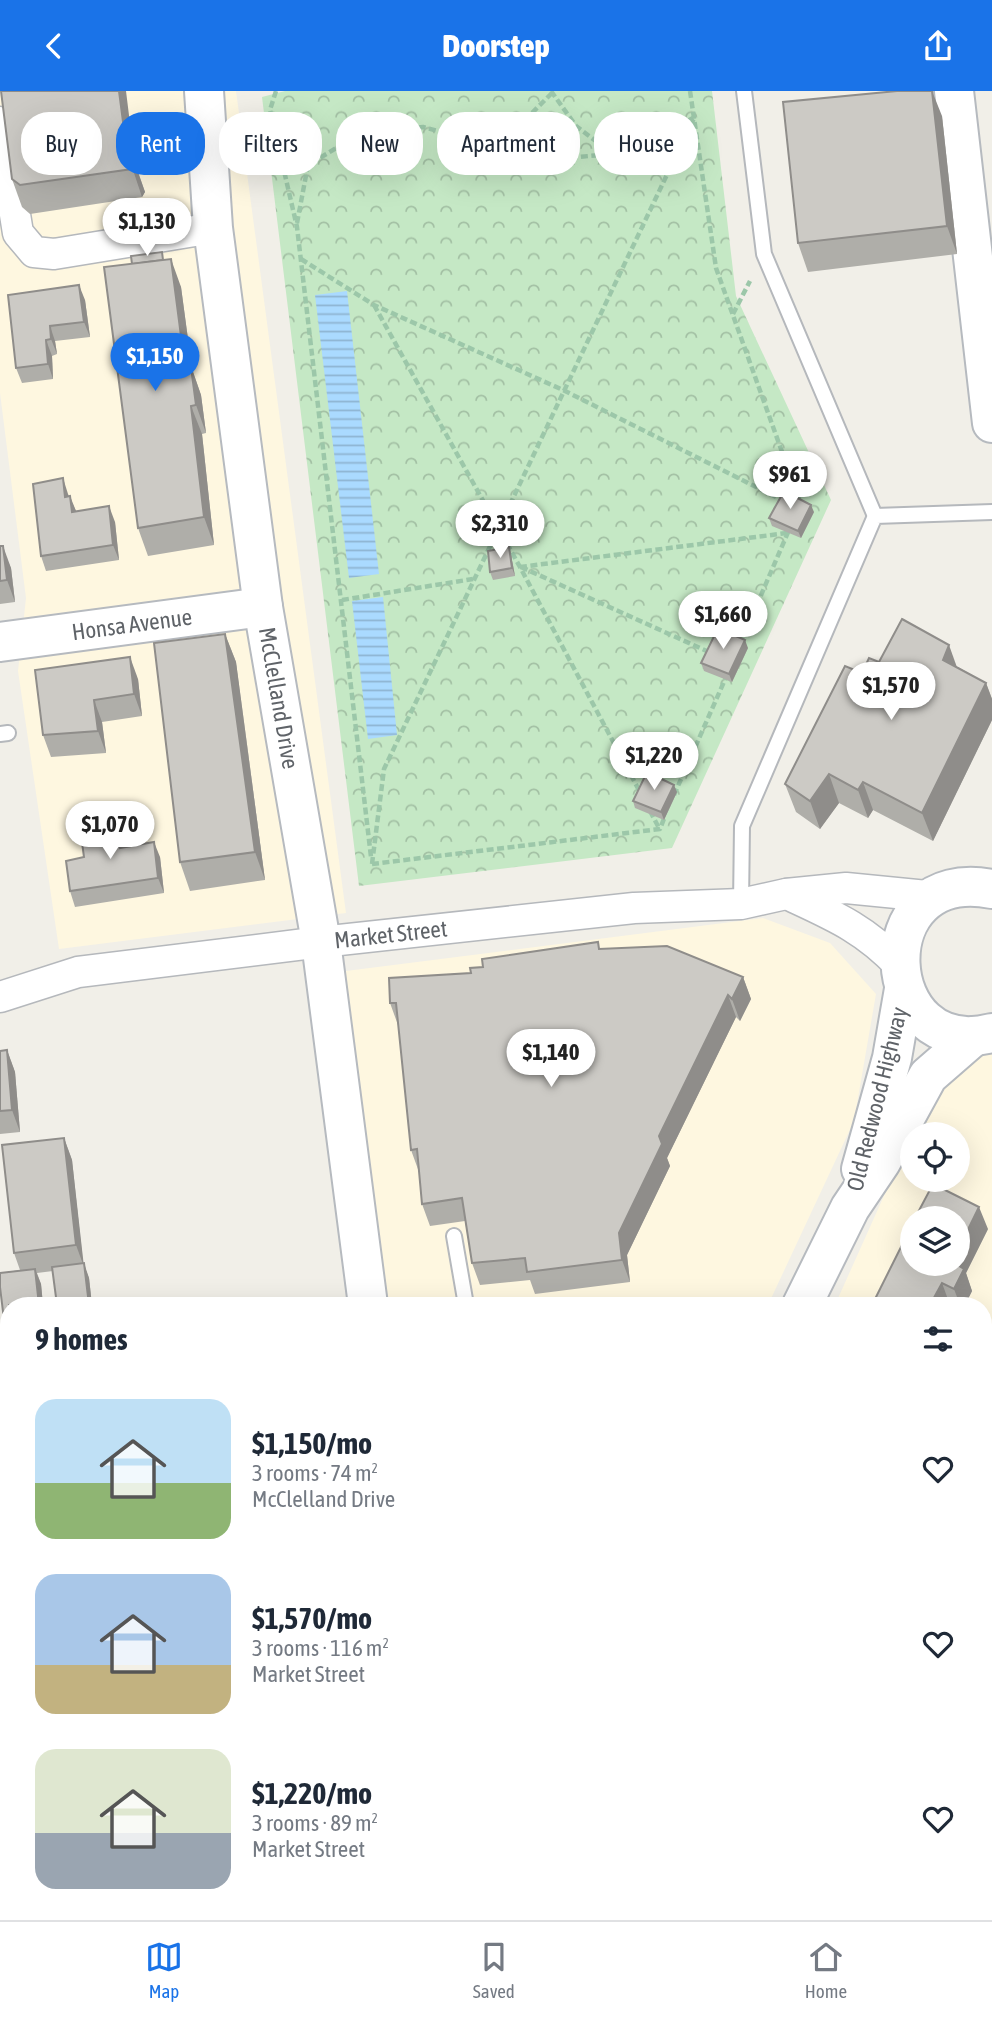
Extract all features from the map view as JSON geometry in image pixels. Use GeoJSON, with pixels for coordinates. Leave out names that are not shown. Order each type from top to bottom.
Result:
{"type":"FeatureCollection","features":[{"type":"Feature","properties":{"kind":"street","name":"McClelland Drive"},"geometry":{"type":"LineString","coordinates":[[204,91],[213,228],[263,607],[321,942],[367,1297]]}},
{"type":"Feature","properties":{"kind":"street"},"geometry":{"type":"LineString","coordinates":[[954,91],[992,423]]}},
{"type":"Feature","properties":{"kind":"street"},"geometry":{"type":"LineString","coordinates":[[0,122],[18,233],[34,252],[54,254],[213,228]]}},
{"type":"Feature","properties":{"kind":"street","name":"Honsa Avenue"},"geometry":{"type":"LineString","coordinates":[[0,642],[263,607]]}},
{"type":"Feature","properties":{"kind":"street","name":"Market Street"},"geometry":{"type":"LineString","coordinates":[[0,997],[78,972],[321,942],[634,908],[741,904],[786,894],[846,888],[915,895],[975,885]]}},
{"type":"Feature","properties":{"kind":"street","name":"Old Redwood Highway"},"geometry":{"type":"LineString","coordinates":[[850,1208],[892,1058],[902,977],[901,944],[909,923],[922,906],[975,885]]}},
{"type":"Feature","properties":{"kind":"street"},"geometry":{"type":"LineString","coordinates":[[786,894],[856,927],[877,942],[902,977],[916,1009],[932,1024],[952,1033],[983,1035]]}},
{"type":"Feature","properties":{"kind":"street","name":"Old Redwood Highway"},"geometry":{"type":"LineString","coordinates":[[806,1297],[850,1208],[881,1162],[929,1076],[983,1035]]}},
{"type":"Feature","properties":{"kind":"lane"},"geometry":{"type":"LineString","coordinates":[[741,904],[743,826],[875,516],[764,254],[744,91]]}},
{"type":"Feature","properties":{"kind":"lane"},"geometry":{"type":"LineString","coordinates":[[875,516],[992,512]]}},
{"type":"Feature","properties":{"kind":"lane"},"geometry":{"type":"LineString","coordinates":[[454,1236],[465,1297]]}},
{"type":"Feature","properties":{"kind":"path"},"geometry":{"type":"LineString","coordinates":[[276,91],[270,110],[297,227],[372,864]]}},
{"type":"Feature","properties":{"kind":"path"},"geometry":{"type":"LineString","coordinates":[[690,91],[693,112]]}},
{"type":"Feature","properties":{"kind":"path"},"geometry":{"type":"LineString","coordinates":[[532,112],[551,92],[576,126],[594,140]]}},
{"type":"Feature","properties":{"kind":"path"},"geometry":{"type":"LineString","coordinates":[[322,157],[358,135],[423,127],[437,131]]}},
{"type":"Feature","properties":{"kind":"path"},"geometry":{"type":"LineString","coordinates":[[300,259],[374,305],[563,390],[803,511],[716,268],[698,144]]}},
{"type":"Feature","properties":{"kind":"path"},"geometry":{"type":"LineString","coordinates":[[297,227],[306,175]]}},
{"type":"Feature","properties":{"kind":"path"},"geometry":{"type":"LineString","coordinates":[[372,864],[384,769],[666,175]]}},
{"type":"Feature","properties":{"kind":"path"},"geometry":{"type":"LineString","coordinates":[[733,314],[764,254]]}},
{"type":"Feature","properties":{"kind":"path"},"geometry":{"type":"LineString","coordinates":[[374,305],[520,567],[660,829]]}},
{"type":"Feature","properties":{"kind":"path"},"geometry":{"type":"LineString","coordinates":[[737,650],[787,533],[795,522]]}},
{"type":"Feature","properties":{"kind":"path"},"geometry":{"type":"LineString","coordinates":[[520,567],[787,533]]}},
{"type":"Feature","properties":{"kind":"path"},"geometry":{"type":"LineString","coordinates":[[520,567],[720,656]]}},
{"type":"Feature","properties":{"kind":"path"},"geometry":{"type":"LineString","coordinates":[[342,600],[474,579]]}},
{"type":"Feature","properties":{"kind":"path"},"geometry":{"type":"LineString","coordinates":[[660,829],[732,662]]}},
{"type":"Feature","properties":{"kind":"path"},"geometry":{"type":"LineString","coordinates":[[372,864],[660,829]]}},
{"type":"Feature","properties":{"kind":"shaded area"},"geometry":{"type":"Polygon","coordinates":[[[0,91],[236,91],[239,112],[219,112],[219,175],[247,175],[346,913],[59,949],[18,671],[26,598],[0,393],[0,91]]]}},
{"type":"Feature","properties":{"kind":"shaded area"},"geometry":{"type":"Polygon","coordinates":[[[763,918],[830,943],[876,994],[854,1121],[772,1297],[388,1297],[338,972],[763,918]]]}},
{"type":"Feature","properties":{"kind":"shaded area"},"geometry":{"type":"Polygon","coordinates":[[[992,1052],[992,1297],[839,1297],[900,1160],[900,1192],[970,1192],[970,1122],[917,1122],[927,1100],[954,1067],[992,1052]]]}},
{"type":"Feature","properties":{"kind":"green space"},"geometry":{"type":"Polygon","coordinates":[[[285,91],[712,91],[736,296],[831,500],[672,848],[359,886],[272,175],[322,175],[322,112],[264,112],[262,97],[285,91]]]}},
{"type":"Feature","properties":{"kind":"water"},"geometry":{"type":"Polygon","coordinates":[[[347,291],[379,574],[349,578],[315,295],[347,291]]]}},
{"type":"Feature","properties":{"kind":"water"},"geometry":{"type":"Polygon","coordinates":[[[383,597],[397,735],[368,739],[352,601],[383,597]]]}},
{"type":"Feature","properties":{"kind":"building"},"geometry":{"type":"Polygon","coordinates":[[[1,91],[119,91],[122,112],[116,112],[116,171],[102,173],[102,112],[21,112],[21,175],[90,175],[20,185],[12,179],[1,91]]]}},
{"type":"Feature","properties":{"kind":"building"},"geometry":{"type":"Polygon","coordinates":[[[897,91],[932,91],[947,226],[798,243],[783,102],[897,91]]]}},
{"type":"Feature","properties":{"kind":"building"},"geometry":{"type":"Polygon","coordinates":[[[162,252],[163,260],[132,264],[131,256],[162,252]]]}},
{"type":"Feature","properties":{"kind":"building"},"geometry":{"type":"Polygon","coordinates":[[[171,259],[185,367],[191,367],[196,405],[191,406],[204,517],[138,528],[104,267],[171,259]]]}},
{"type":"Feature","properties":{"kind":"building"},"geometry":{"type":"Polygon","coordinates":[[[79,285],[84,322],[50,326],[51,339],[46,340],[48,364],[16,368],[8,295],[79,285]]]}},
{"type":"Feature","properties":{"kind":"building"},"geometry":{"type":"Polygon","coordinates":[[[63,478],[65,497],[70,496],[72,512],[109,506],[113,545],[41,556],[33,484],[63,478]]]}},
{"type":"Feature","properties":{"kind":"building"},"geometry":{"type":"Polygon","coordinates":[[[784,491],[811,505],[798,531],[769,518],[784,491]]]}},
{"type":"Feature","properties":{"kind":"building"},"geometry":{"type":"Polygon","coordinates":[[[0,546],[3,546],[7,580],[0,581],[0,546]]]}},
{"type":"Feature","properties":{"kind":"building"},"geometry":{"type":"Polygon","coordinates":[[[509,547],[512,568],[490,572],[488,551],[509,547]]]}},
{"type":"Feature","properties":{"kind":"building"},"geometry":{"type":"Polygon","coordinates":[[[902,619],[949,645],[943,660],[986,683],[922,813],[863,782],[858,790],[829,774],[810,801],[785,784],[845,666],[862,673],[869,658],[879,662],[902,619]]]}},
{"type":"Feature","properties":{"kind":"building"},"geometry":{"type":"Polygon","coordinates":[[[718,628],[745,640],[729,674],[701,663],[718,628]]]}},
{"type":"Feature","properties":{"kind":"building"},"geometry":{"type":"Polygon","coordinates":[[[225,634],[255,852],[180,862],[154,643],[225,634]]]}},
{"type":"Feature","properties":{"kind":"building"},"geometry":{"type":"Polygon","coordinates":[[[130,657],[134,694],[94,700],[98,731],[43,735],[35,670],[130,657]]]}},
{"type":"Feature","properties":{"kind":"building"},"geometry":{"type":"Polygon","coordinates":[[[647,772],[674,785],[661,812],[633,801],[647,772]]]}},
{"type":"Feature","properties":{"kind":"building"},"geometry":{"type":"Polygon","coordinates":[[[110,825],[112,832],[118,831],[120,848],[154,842],[158,878],[70,891],[66,861],[84,857],[80,828],[110,825]]]}},
{"type":"Feature","properties":{"kind":"building"},"geometry":{"type":"Polygon","coordinates":[[[598,942],[599,949],[667,946],[743,977],[732,999],[728,995],[659,1136],[662,1144],[619,1233],[622,1260],[527,1272],[525,1258],[472,1263],[462,1198],[422,1204],[417,1149],[411,1150],[396,1003],[390,1003],[389,978],[471,973],[470,968],[483,967],[482,959],[598,942]]]}},
{"type":"Feature","properties":{"kind":"building"},"geometry":{"type":"Polygon","coordinates":[[[7,1050],[12,1110],[0,1111],[0,1051],[7,1050]]]}},
{"type":"Feature","properties":{"kind":"building"},"geometry":{"type":"Polygon","coordinates":[[[64,1138],[76,1245],[14,1253],[2,1145],[64,1138]]]}},
{"type":"Feature","properties":{"kind":"building"},"geometry":{"type":"Polygon","coordinates":[[[929,1192],[949,1192],[979,1207],[970,1225],[970,1206],[921,1206],[929,1192]]]}},
{"type":"Feature","properties":{"kind":"building"},"geometry":{"type":"Polygon","coordinates":[[[900,1249],[900,1276],[960,1276],[954,1289],[942,1283],[934,1297],[876,1297],[900,1249]]]}},
{"type":"Feature","properties":{"kind":"building"},"geometry":{"type":"Polygon","coordinates":[[[84,1263],[88,1297],[56,1297],[52,1267],[84,1263]]]}},
{"type":"Feature","properties":{"kind":"building"},"geometry":{"type":"Polygon","coordinates":[[[35,1269],[38,1297],[1,1297],[0,1273],[35,1269]]]}}]}
